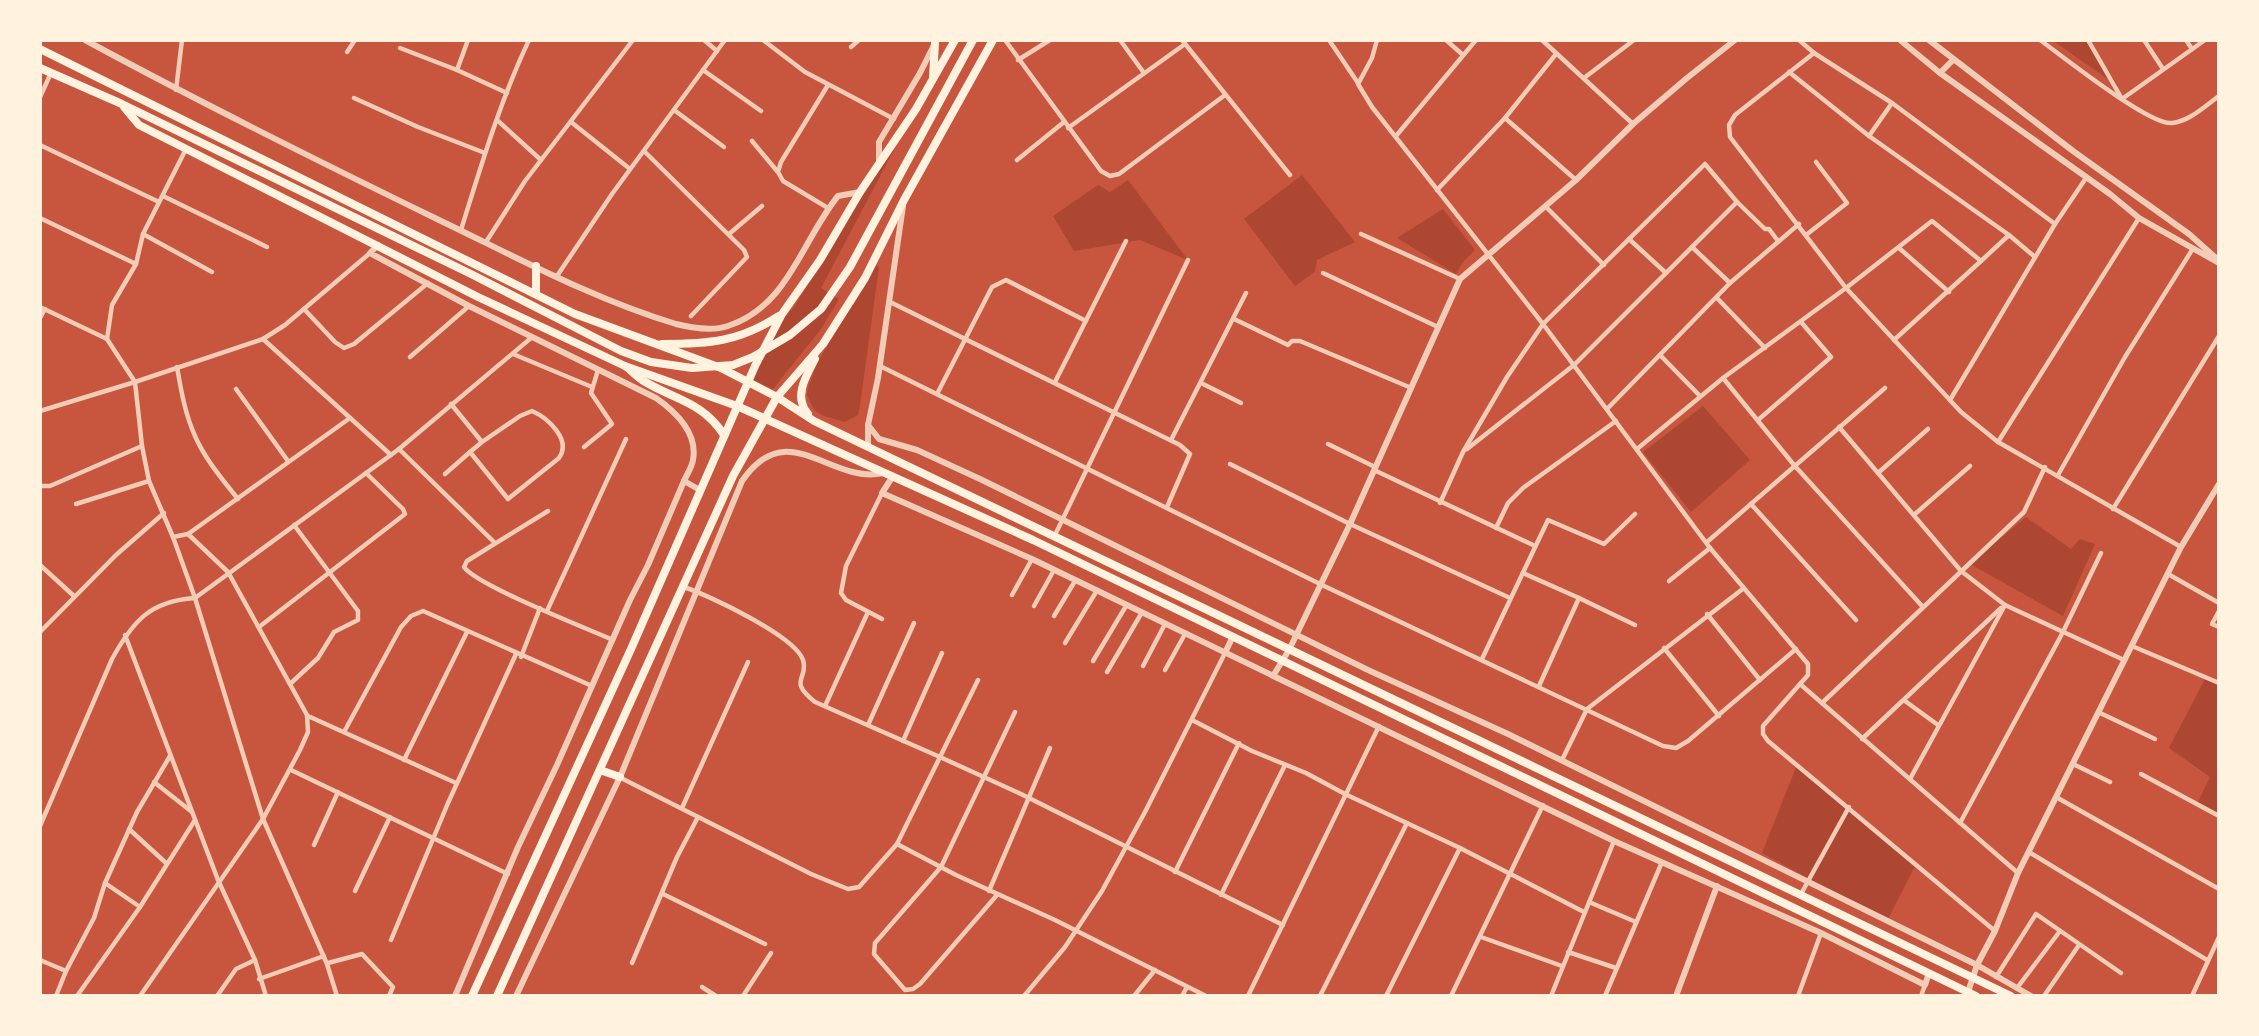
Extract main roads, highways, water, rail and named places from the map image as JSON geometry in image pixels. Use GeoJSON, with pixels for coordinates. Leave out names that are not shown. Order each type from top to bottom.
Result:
{"type":"FeatureCollection","features":[{"type":"Feature","properties":{"kind":"highway"},"geometry":{"type":"LineString","coordinates":[[472,996],[625,661],[748,381],[782,314],[820,260],[956,40]]}},
{"type":"Feature","properties":{"kind":"highway"},"geometry":{"type":"LineString","coordinates":[[40,68],[122,104],[621,351],[651,362],[692,368],[733,365],[753,357],[808,321],[833,294],[973,40]]}},
{"type":"Feature","properties":{"kind":"highway"},"geometry":{"type":"LineString","coordinates":[[814,421],[802,408],[800,396],[807,374],[865,278],[904,200],[993,40]]}},
{"type":"Feature","properties":{"kind":"highway"},"geometry":{"type":"LineString","coordinates":[[932,80],[934,41]]}},
{"type":"Feature","properties":{"kind":"highway"},"geometry":{"type":"LineString","coordinates":[[40,48],[575,314],[721,368],[777,397],[814,421],[1973,977],[2014,992]]}},
{"type":"Feature","properties":{"kind":"highway"},"geometry":{"type":"LineString","coordinates":[[122,104],[139,125],[498,307],[625,366],[737,406],[1033,540],[1972,994]]}},
{"type":"Feature","properties":{"kind":"highway"},"geometry":{"type":"LineString","coordinates":[[536,266],[536,294]]}},
{"type":"Feature","properties":{"kind":"highway"},"geometry":{"type":"LineString","coordinates":[[654,344],[712,344],[762,327],[782,314]]}},
{"type":"Feature","properties":{"kind":"highway"},"geometry":{"type":"LineString","coordinates":[[497,996],[743,458],[777,397],[823,344]]}},
{"type":"Feature","properties":{"kind":"highway"},"geometry":{"type":"LineString","coordinates":[[625,366],[642,380],[692,404],[714,420],[724,435]]}},
{"type":"Feature","properties":{"kind":"highway"},"geometry":{"type":"LineString","coordinates":[[600,770],[620,778]]}}]}
